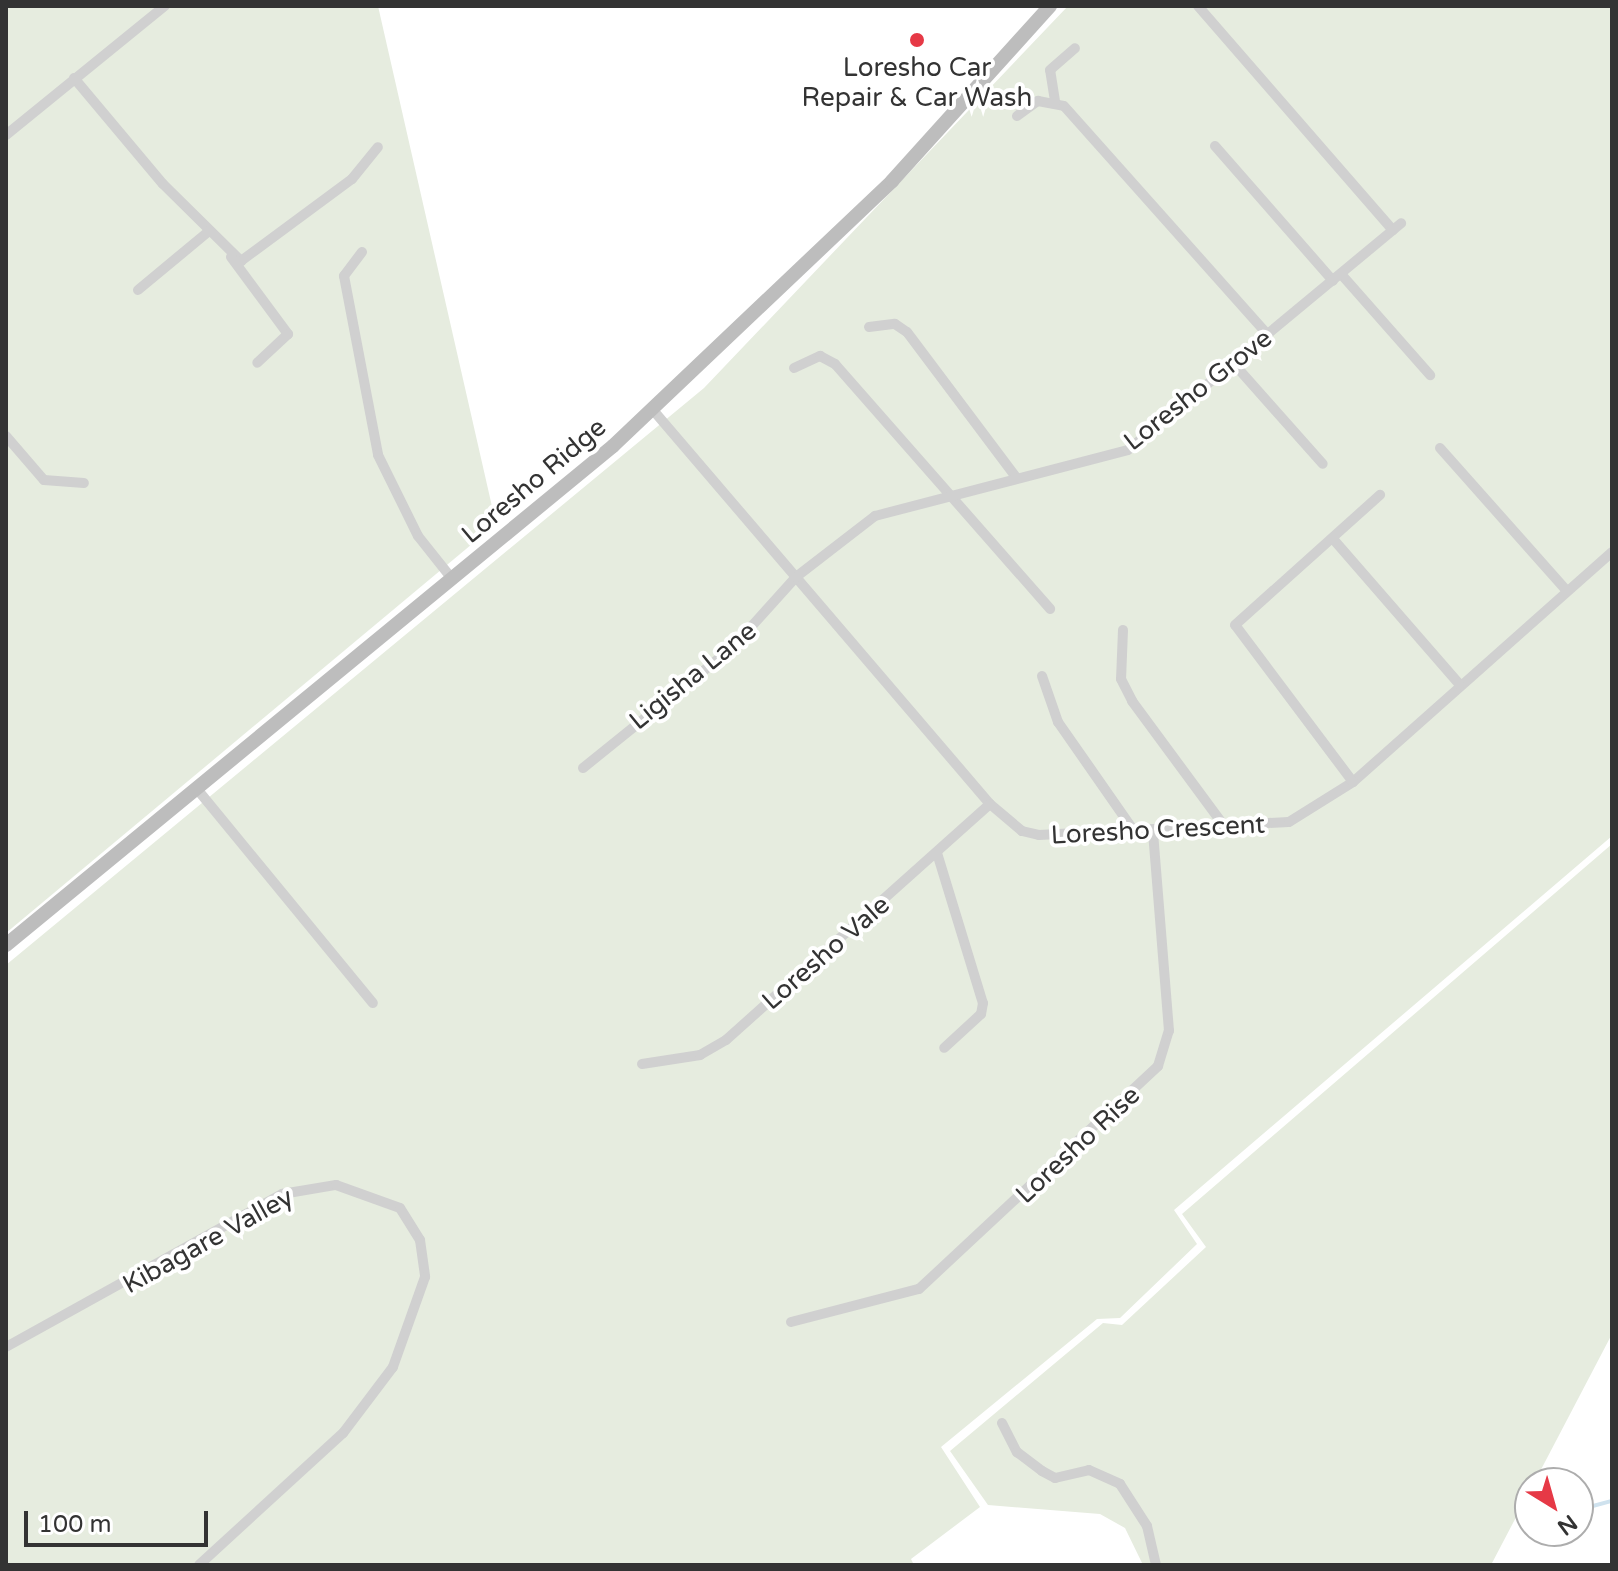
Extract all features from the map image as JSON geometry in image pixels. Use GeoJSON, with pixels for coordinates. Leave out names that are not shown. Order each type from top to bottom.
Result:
{"type":"FeatureCollection","features":[{"type":"Feature","properties":{"kind":"main road","name":"Loresho Ridge"},"geometry":{"type":"LineString","coordinates":[[6,945],[453,580],[653,410],[892,181],[1050,6]]}},
{"type":"Feature","properties":{"kind":"street"},"geometry":{"type":"LineString","coordinates":[[6,135],[165,6]]}},
{"type":"Feature","properties":{"kind":"street","name":"Loresho Grove"},"geometry":{"type":"LineString","coordinates":[[796,577],[889,508],[949,498],[1016,477],[1128,450],[1235,365],[1397,227],[1198,6]]}},
{"type":"Feature","properties":{"kind":"street"},"geometry":{"type":"LineString","coordinates":[[1075,48],[1050,70],[1055,101],[1268,335]]}},
{"type":"Feature","properties":{"kind":"street"},"geometry":{"type":"LineString","coordinates":[[74,78],[230,256],[288,334],[257,363]]}},
{"type":"Feature","properties":{"kind":"street"},"geometry":{"type":"LineString","coordinates":[[1017,116],[1038,101],[1055,101]]}},
{"type":"Feature","properties":{"kind":"street"},"geometry":{"type":"LineString","coordinates":[[1215,146],[1430,375]]}},
{"type":"Feature","properties":{"kind":"street"},"geometry":{"type":"LineString","coordinates":[[230,256],[251,257],[352,179],[378,147]]}},
{"type":"Feature","properties":{"kind":"street"},"geometry":{"type":"LineString","coordinates":[[138,290],[209,231]]}},
{"type":"Feature","properties":{"kind":"street"},"geometry":{"type":"LineString","coordinates":[[362,252],[344,276],[378,455],[418,536],[453,580]]}},
{"type":"Feature","properties":{"kind":"street"},"geometry":{"type":"LineString","coordinates":[[869,327],[895,324],[907,332],[1016,477]]}},
{"type":"Feature","properties":{"kind":"street"},"geometry":{"type":"LineString","coordinates":[[794,368],[820,356],[835,364],[949,498],[1050,609]]}},
{"type":"Feature","properties":{"kind":"street"},"geometry":{"type":"LineString","coordinates":[[1235,365],[1323,464]]}},
{"type":"Feature","properties":{"kind":"street","name":"Loresho Crescent"},"geometry":{"type":"LineString","coordinates":[[653,410],[990,804],[1022,831],[1039,835],[1153,834],[1227,830],[1289,822],[1353,782],[1459,684],[1612,552]]}},
{"type":"Feature","properties":{"kind":"street"},"geometry":{"type":"LineString","coordinates":[[6,436],[44,480],[84,483]]}},
{"type":"Feature","properties":{"kind":"street"},"geometry":{"type":"LineString","coordinates":[[1440,448],[1566,590]]}},
{"type":"Feature","properties":{"kind":"street"},"geometry":{"type":"LineString","coordinates":[[1353,782],[1235,625],[1334,540],[1380,495]]}},
{"type":"Feature","properties":{"kind":"street"},"geometry":{"type":"LineString","coordinates":[[1334,540],[1459,684]]}},
{"type":"Feature","properties":{"kind":"street","name":"Ligisha Lane"},"geometry":{"type":"LineString","coordinates":[[583,768],[733,647],[796,577]]}},
{"type":"Feature","properties":{"kind":"street"},"geometry":{"type":"LineString","coordinates":[[1123,630],[1121,679],[1132,701],[1227,830]]}},
{"type":"Feature","properties":{"kind":"street"},"geometry":{"type":"LineString","coordinates":[[1042,676],[1058,722],[1136,834]]}},
{"type":"Feature","properties":{"kind":"street"},"geometry":{"type":"LineString","coordinates":[[197,789],[373,1003]]}},
{"type":"Feature","properties":{"kind":"street","name":"Loresho Vale"},"geometry":{"type":"LineString","coordinates":[[642,1064],[711,1051],[990,804]]}},
{"type":"Feature","properties":{"kind":"street","name":"Loresho Rise"},"geometry":{"type":"LineString","coordinates":[[791,1322],[919,1289],[1158,1066],[1169,1031],[1153,834]]}},
{"type":"Feature","properties":{"kind":"street"},"geometry":{"type":"LineString","coordinates":[[937,853],[983,1003],[981,1014],[944,1048]]}},
{"type":"Feature","properties":{"kind":"street","name":"Kibagare Valley"},"geometry":{"type":"LineString","coordinates":[[6,1347],[282,1194],[336,1185],[400,1208],[420,1240],[425,1277],[393,1367],[343,1433],[199,1565]]}},
{"type":"Feature","properties":{"kind":"street"},"geometry":{"type":"LineString","coordinates":[[1002,1423],[1017,1452],[1055,1478],[1089,1470],[1120,1484],[1147,1526],[1156,1565]]}},
{"type":"Feature","properties":{"kind":"shaded area"},"geometry":{"type":"Polygon","coordinates":[[[6,6],[378,6],[496,524],[6,933],[6,6]]]}},
{"type":"Feature","properties":{"kind":"shaded area"},"geometry":{"type":"Polygon","coordinates":[[[1068,6],[1612,6],[1612,836],[1174,1210],[1197,1244],[1120,1318],[1097,1319],[941,1447],[980,1507],[911,1559],[914,1565],[6,1565],[6,965],[704,388],[1068,6]]]}},
{"type":"Feature","properties":{"kind":"shaded area"},"geometry":{"type":"Polygon","coordinates":[[[1612,844],[1612,1334],[1542,1467],[1514,1467],[1514,1521],[1491,1565],[1143,1565],[1125,1528],[1100,1514],[988,1505],[950,1451],[1103,1323],[1122,1325],[1206,1247],[1182,1214],[1612,844]]]}},
{"type":"Feature","properties":{"kind":"waterway"},"geometry":{"type":"LineString","coordinates":[[1594,1506],[1612,1501]]}},
{"type":"Feature","properties":{"kind":"place","name":"Loresho Car Repair & Car Wash"},"geometry":{"type":"Point","coordinates":[917,40]}}]}
